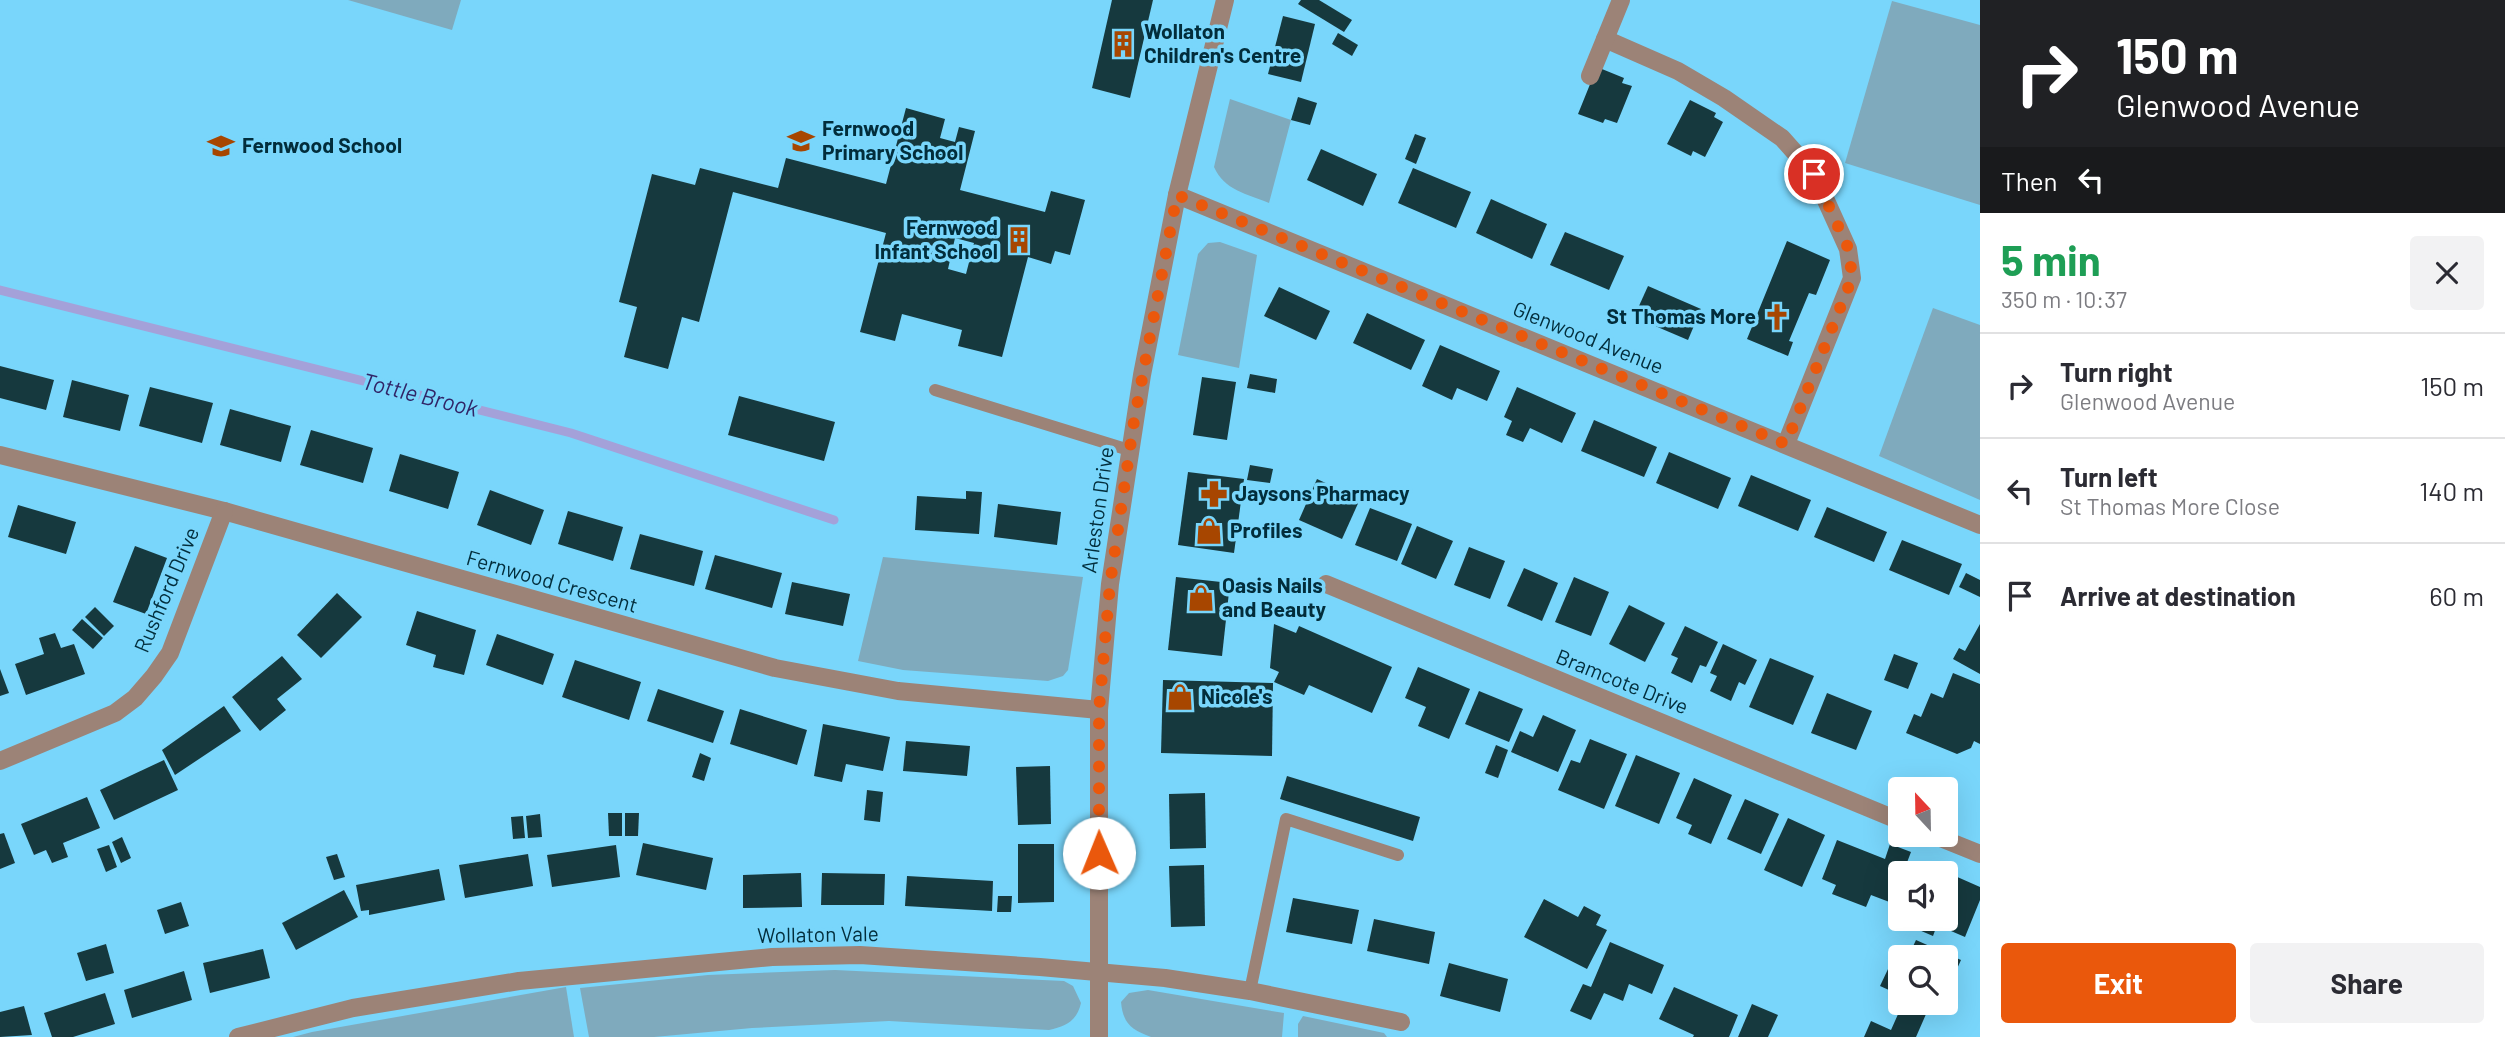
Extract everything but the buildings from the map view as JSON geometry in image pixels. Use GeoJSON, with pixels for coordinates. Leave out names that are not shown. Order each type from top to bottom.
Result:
{"type":"FeatureCollection","features":[{"type":"Feature","properties":{"kind":"street","name":"Arleston Drive"},"geometry":{"type":"LineString","coordinates":[[1099,1037],[1099,710],[1110,584],[1129,450],[1177,195],[1225,0]]}},
{"type":"Feature","properties":{"kind":"street"},"geometry":{"type":"LineString","coordinates":[[1590,76],[1621,0]]}},
{"type":"Feature","properties":{"kind":"street"},"geometry":{"type":"LineString","coordinates":[[1605,39],[1678,72],[1724,98],[1782,138],[1814,174],[1838,224],[1849,250],[1852,278],[1786,444]]}},
{"type":"Feature","properties":{"kind":"street","name":"Glenwood Avenue"},"geometry":{"type":"LineString","coordinates":[[1177,195],[1980,525]]}},
{"type":"Feature","properties":{"kind":"street","name":"Fernwood Crescent"},"geometry":{"type":"LineString","coordinates":[[0,455],[224,511],[775,668],[898,691],[1099,710]]}},
{"type":"Feature","properties":{"kind":"street","name":"Rushford Drive"},"geometry":{"type":"LineString","coordinates":[[0,761],[115,713],[135,698],[155,676],[170,653],[224,511]]}},
{"type":"Feature","properties":{"kind":"street","name":"Bramcote Drive"},"geometry":{"type":"LineString","coordinates":[[1326,584],[1888,816]]}},
{"type":"Feature","properties":{"kind":"street"},"geometry":{"type":"LineString","coordinates":[[1958,845],[1980,854]]}},
{"type":"Feature","properties":{"kind":"street","name":"Wollaton Vale"},"geometry":{"type":"LineString","coordinates":[[238,1037],[353,1008],[507,982],[772,957],[860,955],[1100,971],[1250,991],[1401,1021]]}},
{"type":"Feature","properties":{"kind":"lane"},"geometry":{"type":"LineString","coordinates":[[935,390],[1129,450]]}},
{"type":"Feature","properties":{"kind":"lane"},"geometry":{"type":"LineString","coordinates":[[1250,991],[1286,819],[1398,855]]}},
{"type":"Feature","properties":{"kind":"shaded area"},"geometry":{"type":"Polygon","coordinates":[[[348,0],[461,0],[452,30],[348,0]]]}},
{"type":"Feature","properties":{"kind":"shaded area"},"geometry":{"type":"Polygon","coordinates":[[[1892,1],[1980,25],[1980,205],[1845,163],[1892,1]]]}},
{"type":"Feature","properties":{"kind":"shaded area"},"geometry":{"type":"Polygon","coordinates":[[[1230,99],[1291,120],[1269,203],[1230,186],[1214,167],[1230,99]]]}},
{"type":"Feature","properties":{"kind":"shaded area"},"geometry":{"type":"Polygon","coordinates":[[[1220,242],[1257,255],[1239,368],[1178,355],[1198,254],[1208,243],[1220,242]]]}},
{"type":"Feature","properties":{"kind":"shaded area"},"geometry":{"type":"Polygon","coordinates":[[[1933,308],[1980,325],[1980,500],[1879,456],[1933,308]]]}},
{"type":"Feature","properties":{"kind":"shaded area"},"geometry":{"type":"Polygon","coordinates":[[[883,557],[1083,577],[1068,670],[1063,676],[1048,681],[903,670],[858,661],[883,557]]]}},
{"type":"Feature","properties":{"kind":"shaded area"},"geometry":{"type":"Polygon","coordinates":[[[835,970],[1064,981],[1073,986],[1081,1003],[1070,1022],[1049,1030],[889,1021],[752,1028],[654,1037],[589,1037],[580,988],[708,975],[835,970]]]}},
{"type":"Feature","properties":{"kind":"shaded area"},"geometry":{"type":"Polygon","coordinates":[[[566,987],[574,1037],[293,1037],[312,1032],[566,987]]]}},
{"type":"Feature","properties":{"kind":"shaded area"},"geometry":{"type":"Polygon","coordinates":[[[1148,990],[1284,1013],[1282,1037],[1151,1037],[1139,1032],[1126,1021],[1121,1002],[1129,993],[1148,990]]]}},
{"type":"Feature","properties":{"kind":"shaded area"},"geometry":{"type":"Polygon","coordinates":[[[1303,1016],[1384,1033],[1387,1037],[1298,1037],[1298,1024],[1303,1016]]]}},
{"type":"Feature","properties":{"kind":"waterway","name":"Tottle Brook"},"geometry":{"type":"LineString","coordinates":[[0,290],[571,433],[834,520]]}},
{"type":"Feature","properties":{"kind":"place","name":"Wollaton Children's Centre"},"geometry":{"type":"Point","coordinates":[1123,44]}},
{"type":"Feature","properties":{"kind":"place","name":"Fernwood Primary School"},"geometry":{"type":"Point","coordinates":[801,141]}},
{"type":"Feature","properties":{"kind":"place","name":"Fernwood School"},"geometry":{"type":"Point","coordinates":[221,146]}},
{"type":"Feature","properties":{"kind":"place","name":"Fernwood Infant School"},"geometry":{"type":"Point","coordinates":[1019,240]}},
{"type":"Feature","properties":{"kind":"place","name":"St Thomas More"},"geometry":{"type":"Point","coordinates":[1777,317]}},
{"type":"Feature","properties":{"kind":"place","name":"Jaysons Pharmacy"},"geometry":{"type":"Point","coordinates":[1214,494]}},
{"type":"Feature","properties":{"kind":"place","name":"Profiles"},"geometry":{"type":"Point","coordinates":[1209,531]}},
{"type":"Feature","properties":{"kind":"place","name":"Oasis Nails and Beauty"},"geometry":{"type":"Point","coordinates":[1201,598]}},
{"type":"Feature","properties":{"kind":"place","name":"Nicole's"},"geometry":{"type":"Point","coordinates":[1180,697]}},
{"type":"Feature","properties":{"kind":"route"},"geometry":{"type":"LineString","coordinates":[[1099,853],[1099,710],[1110,584],[1142,374],[1177,195],[1786,444],[1852,278],[1849,250],[1814,174]]}}]}
